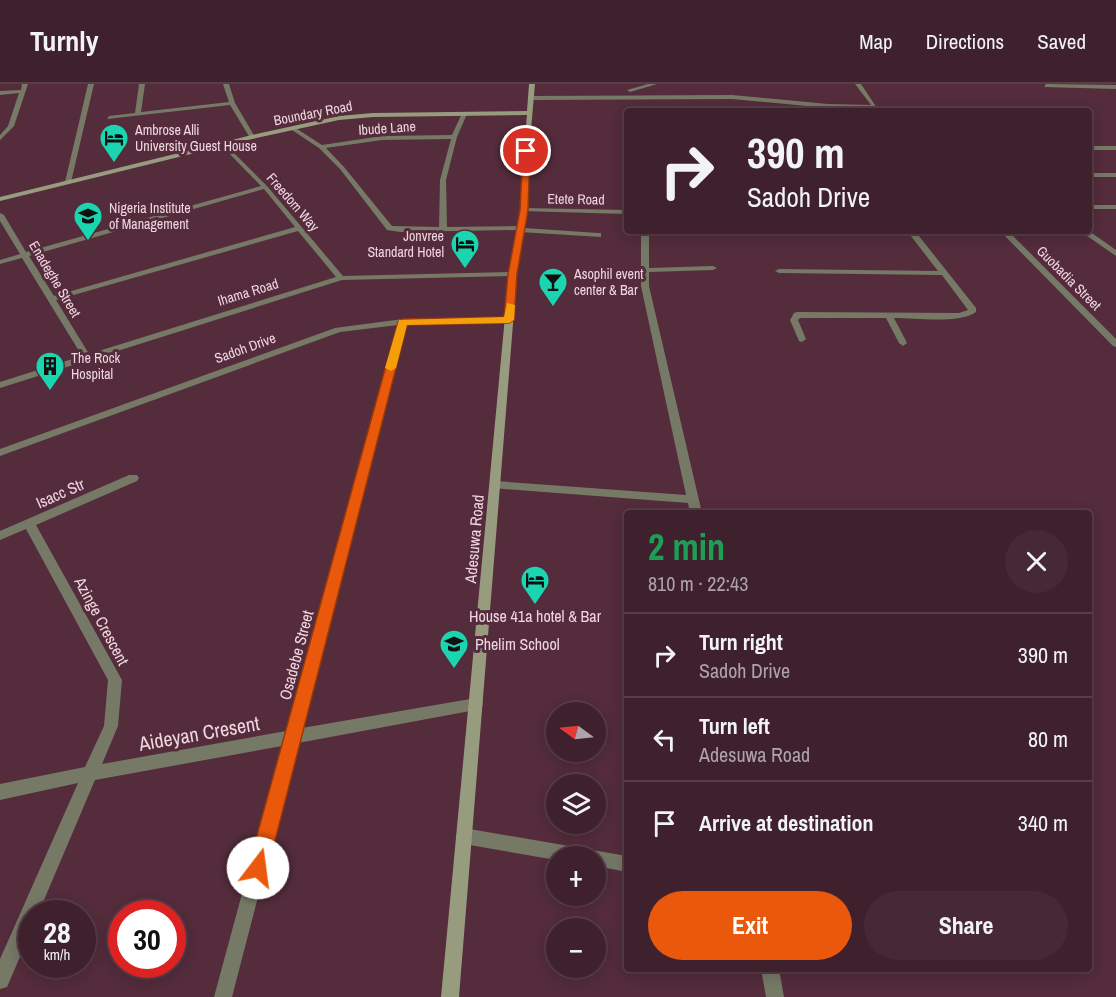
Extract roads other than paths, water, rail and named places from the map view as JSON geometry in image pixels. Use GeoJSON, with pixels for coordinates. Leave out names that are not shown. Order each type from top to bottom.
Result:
{"type":"FeatureCollection","features":[{"type":"Feature","properties":{"kind":"street"},"geometry":{"type":"LineString","coordinates":[[0,138],[11,126],[25,84]]}},
{"type":"Feature","properties":{"kind":"street"},"geometry":{"type":"LineString","coordinates":[[68,182],[91,84]]}},
{"type":"Feature","properties":{"kind":"street"},"geometry":{"type":"LineString","coordinates":[[138,114],[142,84]]}},
{"type":"Feature","properties":{"kind":"street"},"geometry":{"type":"LineString","coordinates":[[226,84],[232,103],[252,137]]}},
{"type":"Feature","properties":{"kind":"street","name":"Adesuwa Road"},"geometry":{"type":"LineString","coordinates":[[450,997],[513,274],[524,210],[532,84]]}},
{"type":"Feature","properties":{"kind":"street"},"geometry":{"type":"LineString","coordinates":[[626,84],[634,98]]}},
{"type":"Feature","properties":{"kind":"street"},"geometry":{"type":"LineString","coordinates":[[630,90],[654,84]]}},
{"type":"Feature","properties":{"kind":"street"},"geometry":{"type":"LineString","coordinates":[[858,84],[875,108]]}},
{"type":"Feature","properties":{"kind":"street"},"geometry":{"type":"LineString","coordinates":[[1046,86],[1116,87]]}},
{"type":"Feature","properties":{"kind":"street"},"geometry":{"type":"LineString","coordinates":[[0,93],[21,93]]}},
{"type":"Feature","properties":{"kind":"street"},"geometry":{"type":"LineString","coordinates":[[0,98],[21,93]]}},
{"type":"Feature","properties":{"kind":"street"},"geometry":{"type":"LineString","coordinates":[[531,98],[732,97],[860,108]]}},
{"type":"Feature","properties":{"kind":"street"},"geometry":{"type":"LineString","coordinates":[[109,118],[232,103]]}},
{"type":"Feature","properties":{"kind":"street","name":"Boundary Road"},"geometry":{"type":"LineString","coordinates":[[0,199],[339,118],[373,115],[529,112]]}},
{"type":"Feature","properties":{"kind":"street"},"geometry":{"type":"LineString","coordinates":[[443,229],[443,180],[454,137],[464,114]]}},
{"type":"Feature","properties":{"kind":"street"},"geometry":{"type":"LineString","coordinates":[[292,128],[321,147],[342,168],[390,228],[400,230],[520,229],[598,236]]}},
{"type":"Feature","properties":{"kind":"street","name":"Ibude Lane"},"geometry":{"type":"LineString","coordinates":[[321,147],[382,138],[454,137]]}},
{"type":"Feature","properties":{"kind":"street","name":"Freedom Way"},"geometry":{"type":"LineString","coordinates":[[223,144],[265,187],[341,278]]}},
{"type":"Feature","properties":{"kind":"street"},"geometry":{"type":"LineString","coordinates":[[1092,148],[1116,148]]}},
{"type":"Feature","properties":{"kind":"street"},"geometry":{"type":"LineString","coordinates":[[1092,168],[1100,175]]}},
{"type":"Feature","properties":{"kind":"street"},"geometry":{"type":"LineString","coordinates":[[1092,175],[1116,175]]}},
{"type":"Feature","properties":{"kind":"street"},"geometry":{"type":"LineString","coordinates":[[0,262],[265,187]]}},
{"type":"Feature","properties":{"kind":"street"},"geometry":{"type":"LineString","coordinates":[[1092,207],[1116,207]]}},
{"type":"Feature","properties":{"kind":"street","name":"Etete Road"},"geometry":{"type":"LineString","coordinates":[[524,210],[624,212]]}},
{"type":"Feature","properties":{"kind":"street","name":"Enadeghe Street"},"geometry":{"type":"LineString","coordinates":[[0,215],[86,356]]}},
{"type":"Feature","properties":{"kind":"street"},"geometry":{"type":"LineString","coordinates":[[52,299],[300,228]]}},
{"type":"Feature","properties":{"kind":"street"},"geometry":{"type":"LineString","coordinates":[[645,234],[645,286],[695,510]]}},
{"type":"Feature","properties":{"kind":"street"},"geometry":{"type":"LineString","coordinates":[[802,339],[794,320],[797,315],[959,316],[973,310],[912,234]]}},
{"type":"Feature","properties":{"kind":"street","name":"Guobadia Street"},"geometry":{"type":"LineString","coordinates":[[1007,234],[1116,344]]}},
{"type":"Feature","properties":{"kind":"street"},"geometry":{"type":"LineString","coordinates":[[1088,234],[1116,254]]}},
{"type":"Feature","properties":{"kind":"street"},"geometry":{"type":"LineString","coordinates":[[646,270],[713,268]]}},
{"type":"Feature","properties":{"kind":"street"},"geometry":{"type":"LineString","coordinates":[[779,271],[942,273]]}},
{"type":"Feature","properties":{"kind":"street","name":"Ihama Road"},"geometry":{"type":"LineString","coordinates":[[0,385],[86,356],[341,278],[513,274]]}},
{"type":"Feature","properties":{"kind":"street"},"geometry":{"type":"LineString","coordinates":[[889,316],[903,343]]}},
{"type":"Feature","properties":{"kind":"street","name":"Sadoh Drive"},"geometry":{"type":"LineString","coordinates":[[0,453],[316,336],[347,328],[402,322],[509,320]]}},
{"type":"Feature","properties":{"kind":"street","name":"Osadebe Street"},"geometry":{"type":"LineString","coordinates":[[223,997],[402,322]]}},
{"type":"Feature","properties":{"kind":"street","name":"Isacc Str"},"geometry":{"type":"LineString","coordinates":[[0,536],[30,525],[133,478]]}},
{"type":"Feature","properties":{"kind":"street"},"geometry":{"type":"LineString","coordinates":[[496,484],[693,499]]}},
{"type":"Feature","properties":{"kind":"street","name":"Azinge Crescent"},"geometry":{"type":"LineString","coordinates":[[0,980],[111,726],[115,680],[30,525]]}},
{"type":"Feature","properties":{"kind":"street","name":"Aideyan Cresent"},"geometry":{"type":"LineString","coordinates":[[0,792],[92,773],[476,704]]}},
{"type":"Feature","properties":{"kind":"street"},"geometry":{"type":"LineString","coordinates":[[464,836],[546,849]]}},
{"type":"Feature","properties":{"kind":"street"},"geometry":{"type":"LineString","coordinates":[[606,860],[624,863]]}},
{"type":"Feature","properties":{"kind":"street"},"geometry":{"type":"LineString","coordinates":[[771,972],[775,997]]}},
{"type":"Feature","properties":{"kind":"place","name":"Ambrose Alli University Guest House"},"geometry":{"type":"Point","coordinates":[114,164]}},
{"type":"Feature","properties":{"kind":"place","name":"Nigeria Institute of Management"},"geometry":{"type":"Point","coordinates":[88,242]}},
{"type":"Feature","properties":{"kind":"place","name":"Jonvree Standard Hotel"},"geometry":{"type":"Point","coordinates":[465,270]}},
{"type":"Feature","properties":{"kind":"place","name":"Asophil event center & Bar"},"geometry":{"type":"Point","coordinates":[553,308]}},
{"type":"Feature","properties":{"kind":"place","name":"The Rock Hospital"},"geometry":{"type":"Point","coordinates":[50,392]}},
{"type":"Feature","properties":{"kind":"place","name":"House 41a hotel & Bar"},"geometry":{"type":"Point","coordinates":[535,606]}},
{"type":"Feature","properties":{"kind":"place","name":"Phelim School"},"geometry":{"type":"Point","coordinates":[454,670]}}]}
